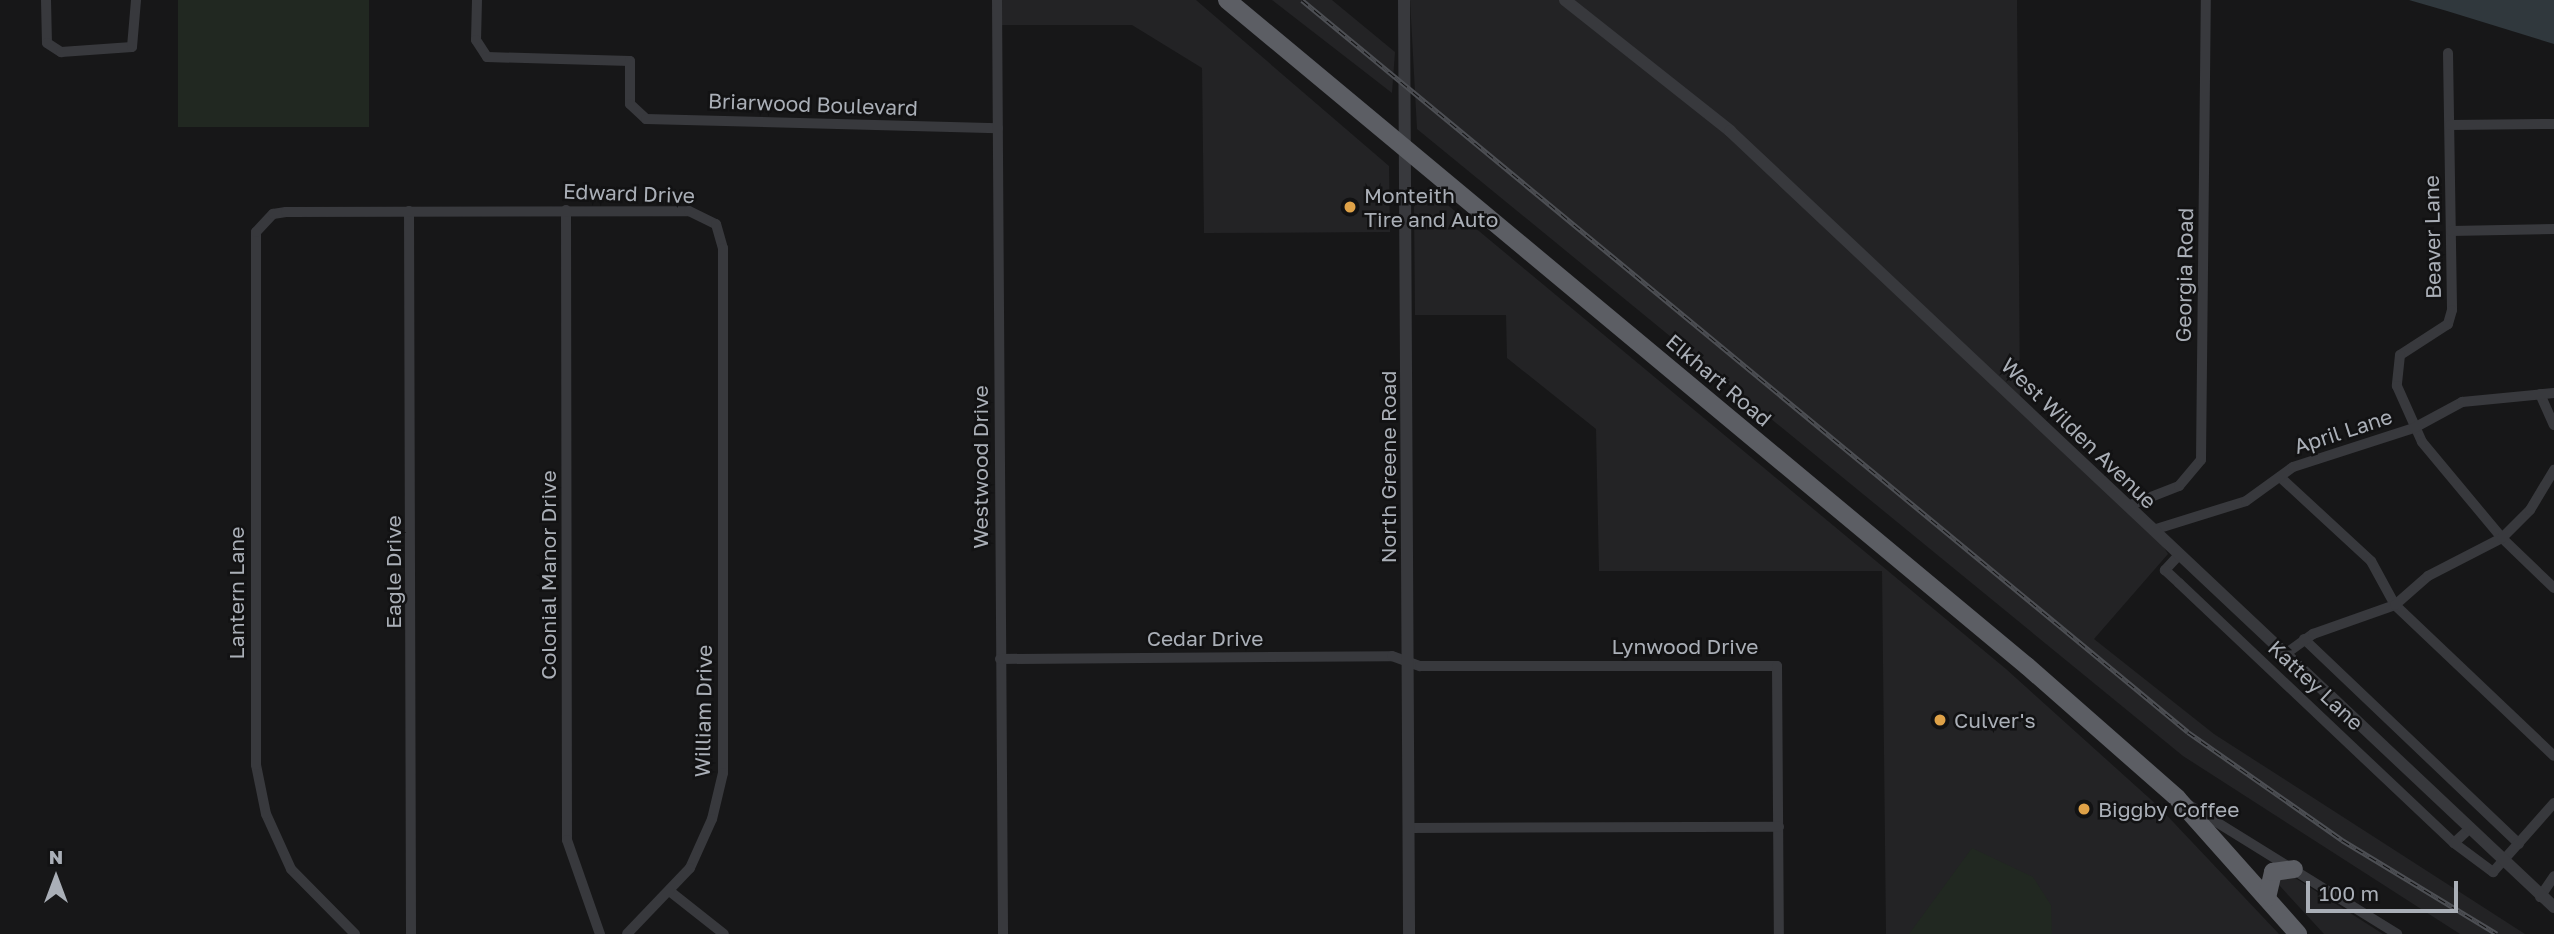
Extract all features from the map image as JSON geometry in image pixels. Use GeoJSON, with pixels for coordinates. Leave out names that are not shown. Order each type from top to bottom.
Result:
{"type":"FeatureCollection","features":[{"type":"Feature","properties":{"kind":"highway","name":"Elkhart Road"},"geometry":{"type":"LineString","coordinates":[[1227,0],[1940,592],[2177,799],[2298,934]]}},
{"type":"Feature","properties":{"kind":"highway"},"geometry":{"type":"LineString","coordinates":[[2267,898],[2273,872],[2294,869]]}},
{"type":"Feature","properties":{"kind":"street"},"geometry":{"type":"LineString","coordinates":[[46,0],[47,43],[61,52],[132,47],[136,0]]}},
{"type":"Feature","properties":{"kind":"street","name":"Briarwood Boulevard"},"geometry":{"type":"LineString","coordinates":[[477,0],[476,40],[487,57],[630,61],[630,104],[646,119],[998,128]]}},
{"type":"Feature","properties":{"kind":"street","name":"Westwood Drive"},"geometry":{"type":"LineString","coordinates":[[997,0],[1003,934]]}},
{"type":"Feature","properties":{"kind":"street","name":"North Greene Road"},"geometry":{"type":"LineString","coordinates":[[1404,0],[1409,934]]}},
{"type":"Feature","properties":{"kind":"street","name":"West Wilden Avenue"},"geometry":{"type":"LineString","coordinates":[[1565,0],[1730,131],[2504,865],[2554,907]]}},
{"type":"Feature","properties":{"kind":"street","name":"Georgia Road"},"geometry":{"type":"LineString","coordinates":[[2128,506],[2179,486],[2201,460],[2206,0]]}},
{"type":"Feature","properties":{"kind":"street","name":"Beaver Lane"},"geometry":{"type":"LineString","coordinates":[[2448,53],[2451,319],[2405,348],[2396,366],[2399,397],[2414,428],[2502,538],[2554,588]]}},
{"type":"Feature","properties":{"kind":"street"},"geometry":{"type":"LineString","coordinates":[[2450,125],[2554,124]]}},
{"type":"Feature","properties":{"kind":"street","name":"Edward Drive"},"geometry":{"type":"LineString","coordinates":[[263,222],[286,212],[566,210],[689,211],[716,224],[723,248],[723,500]]}},
{"type":"Feature","properties":{"kind":"street","name":"Colonial Manor Drive"},"geometry":{"type":"LineString","coordinates":[[566,210],[567,840],[600,934]]}},
{"type":"Feature","properties":{"kind":"street","name":"Eagle Drive"},"geometry":{"type":"LineString","coordinates":[[409,211],[411,934]]}},
{"type":"Feature","properties":{"kind":"street","name":"Lantern Lane"},"geometry":{"type":"LineString","coordinates":[[263,222],[253,243],[256,765],[266,814],[291,869],[355,934]]}},
{"type":"Feature","properties":{"kind":"street"},"geometry":{"type":"LineString","coordinates":[[2451,231],[2554,229]]}},
{"type":"Feature","properties":{"kind":"street","name":"April Lane"},"geometry":{"type":"LineString","coordinates":[[2153,530],[2246,500],[2304,462],[2414,428],[2462,402],[2554,393]]}},
{"type":"Feature","properties":{"kind":"street"},"geometry":{"type":"LineString","coordinates":[[2540,394],[2554,425]]}},
{"type":"Feature","properties":{"kind":"street"},"geometry":{"type":"LineString","coordinates":[[2284,655],[2304,639],[2395,605],[2428,576],[2502,538],[2529,510],[2554,470]]}},
{"type":"Feature","properties":{"kind":"street"},"geometry":{"type":"LineString","coordinates":[[2280,478],[2377,569],[2395,605],[2554,756]]}},
{"type":"Feature","properties":{"kind":"street","name":"William Drive"},"geometry":{"type":"LineString","coordinates":[[627,934],[672,892],[703,843],[723,773],[723,500]]}},
{"type":"Feature","properties":{"kind":"street","name":"Kattey Lane"},"geometry":{"type":"LineString","coordinates":[[2179,555],[2165,570],[2486,872],[2504,865]]}},
{"type":"Feature","properties":{"kind":"street"},"geometry":{"type":"LineString","coordinates":[[2304,639],[2519,844]]}},
{"type":"Feature","properties":{"kind":"street","name":"Cedar Drive"},"geometry":{"type":"LineString","coordinates":[[1000,659],[1392,656],[1408,662]]}},
{"type":"Feature","properties":{"kind":"street","name":"Lynwood Drive"},"geometry":{"type":"LineString","coordinates":[[1408,662],[1777,666],[1779,934]]}},
{"type":"Feature","properties":{"kind":"street"},"geometry":{"type":"LineString","coordinates":[[2308,703],[2321,690]]}},
{"type":"Feature","properties":{"kind":"street"},"geometry":{"type":"LineString","coordinates":[[2177,799],[2397,934]]}},
{"type":"Feature","properties":{"kind":"street"},"geometry":{"type":"LineString","coordinates":[[2504,865],[2554,803]]}},
{"type":"Feature","properties":{"kind":"street"},"geometry":{"type":"LineString","coordinates":[[1409,828],[1779,827]]}},
{"type":"Feature","properties":{"kind":"street"},"geometry":{"type":"LineString","coordinates":[[2454,843],[2468,830]]}},
{"type":"Feature","properties":{"kind":"street"},"geometry":{"type":"LineString","coordinates":[[2540,897],[2554,876]]}},
{"type":"Feature","properties":{"kind":"street"},"geometry":{"type":"LineString","coordinates":[[672,892],[724,934]]}},
{"type":"Feature","properties":{"kind":"shaded area"},"geometry":{"type":"Polygon","coordinates":[[[178,0],[369,0],[369,127],[178,127],[178,0]]]}},
{"type":"Feature","properties":{"kind":"shaded area"},"geometry":{"type":"Polygon","coordinates":[[[1001,0],[1196,0],[1389,166],[1390,232],[1204,233],[1202,68],[1132,25],[1001,25],[1001,0]]]}},
{"type":"Feature","properties":{"kind":"shaded area"},"geometry":{"type":"Polygon","coordinates":[[[1272,0],[1332,0],[1395,52],[1392,93],[1272,0]]]}},
{"type":"Feature","properties":{"kind":"shaded area"},"geometry":{"type":"Polygon","coordinates":[[[1410,0],[2017,0],[2020,403],[2153,530],[2168,554],[2094,639],[2214,734],[2525,934],[2460,934],[2183,756],[1417,129],[1410,0]]]}},
{"type":"Feature","properties":{"kind":"shaded area"},"geometry":{"type":"Polygon","coordinates":[[[2409,0],[2554,0],[2554,44],[2447,11],[2409,0]]]}},
{"type":"Feature","properties":{"kind":"shaded area"},"geometry":{"type":"Polygon","coordinates":[[[1421,194],[1438,197],[2006,669],[2158,806],[2279,934],[1886,934],[1882,571],[1599,571],[1596,429],[1507,358],[1506,315],[1415,315],[1414,207],[1421,194]]]}},
{"type":"Feature","properties":{"kind":"shaded area"},"geometry":{"type":"Polygon","coordinates":[[[1972,848],[2033,877],[2051,905],[2052,934],[1909,934],[1972,848]]]}},
{"type":"Feature","properties":{"kind":"shaded area"},"geometry":{"type":"Polygon","coordinates":[[[2289,874],[2383,934],[2324,934],[2278,884],[2277,875],[2289,874]]]}},
{"type":"Feature","properties":{"kind":"railway"},"geometry":{"type":"LineString","coordinates":[[1302,0],[2188,732],[2342,840],[2497,934]]}},
{"type":"Feature","properties":{"kind":"place","name":"Monteith Tire and Auto"},"geometry":{"type":"Point","coordinates":[1350,207]}},
{"type":"Feature","properties":{"kind":"place","name":"Culver's"},"geometry":{"type":"Point","coordinates":[1940,720]}},
{"type":"Feature","properties":{"kind":"place","name":"Biggby Coffee"},"geometry":{"type":"Point","coordinates":[2084,809]}}]}
